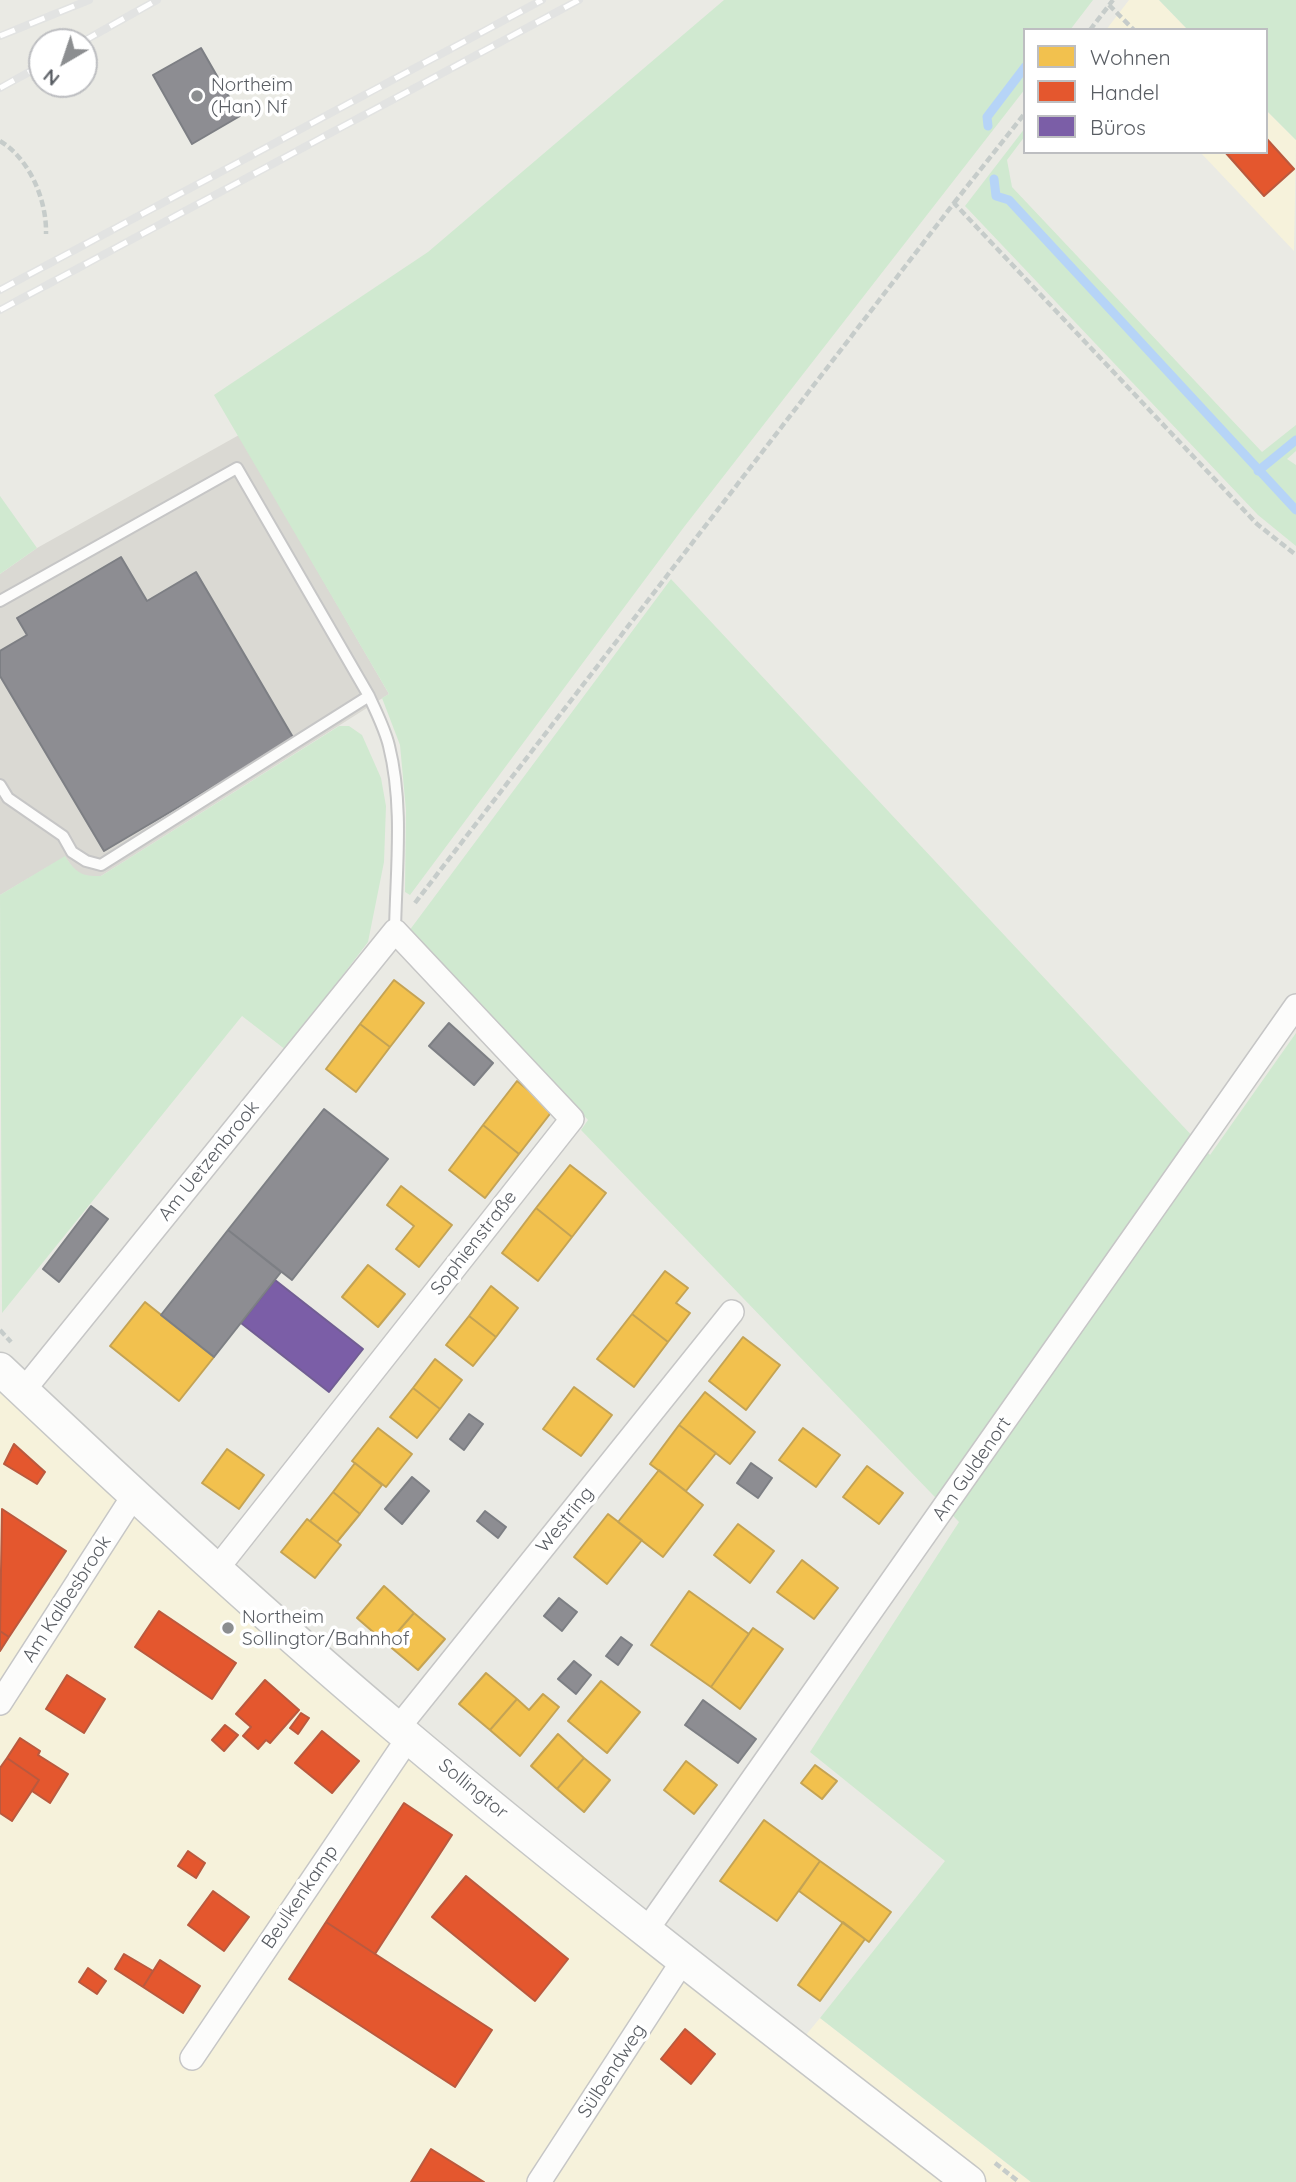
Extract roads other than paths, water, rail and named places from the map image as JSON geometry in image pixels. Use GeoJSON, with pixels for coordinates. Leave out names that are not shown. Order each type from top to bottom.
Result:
{"type":"FeatureCollection","features":[{"type":"Feature","properties":{"kind":"main road","name":"Sollingtor"},"geometry":{"type":"LineString","coordinates":[[0,1369],[216,1570],[404,1733],[646,1931],[968,2182]]}},
{"type":"Feature","properties":{"kind":"street","name":"Am Uetzenbrook"},"geometry":{"type":"LineString","coordinates":[[23,1391],[395,931]]}},
{"type":"Feature","properties":{"kind":"street","name":"Sophienstraße"},"geometry":{"type":"LineString","coordinates":[[216,1570],[572,1119],[395,931]]}},
{"type":"Feature","properties":{"kind":"street","name":"Am Guldenort"},"geometry":{"type":"LineString","coordinates":[[646,1931],[1296,1006]]}},
{"type":"Feature","properties":{"kind":"street","name":"Westring"},"geometry":{"type":"LineString","coordinates":[[404,1733],[732,1312]]}},
{"type":"Feature","properties":{"kind":"street","name":"Am Kalbesbrook"},"geometry":{"type":"LineString","coordinates":[[0,1703],[134,1495]]}},
{"type":"Feature","properties":{"kind":"street","name":"Beulkenkamp"},"geometry":{"type":"LineString","coordinates":[[192,2058],[404,1733]]}},
{"type":"Feature","properties":{"kind":"street","name":"Sülbendweg"},"geometry":{"type":"LineString","coordinates":[[539,2182],[684,1959]]}},
{"type":"Feature","properties":{"kind":"lane"},"geometry":{"type":"LineString","coordinates":[[0,601],[237,468],[369,696],[389,747],[397,805],[395,931]]}},
{"type":"Feature","properties":{"kind":"lane"},"geometry":{"type":"LineString","coordinates":[[0,785],[8,798],[63,836],[72,852],[86,861],[101,864],[369,696]]}},
{"type":"Feature","properties":{"kind":"waterway"},"geometry":{"type":"LineString","coordinates":[[988,126],[987,117],[1023,70]]}},
{"type":"Feature","properties":{"kind":"waterway"},"geometry":{"type":"LineString","coordinates":[[994,179],[996,196],[1009,200],[1296,510]]}},
{"type":"Feature","properties":{"kind":"waterway"},"geometry":{"type":"LineString","coordinates":[[1258,471],[1296,440]]}},
{"type":"Feature","properties":{"kind":"railway"},"geometry":{"type":"LineString","coordinates":[[0,36],[89,0]]}},
{"type":"Feature","properties":{"kind":"railway"},"geometry":{"type":"LineString","coordinates":[[98,33],[157,0]]}},
{"type":"Feature","properties":{"kind":"railway"},"geometry":{"type":"LineString","coordinates":[[0,290],[542,0]]}},
{"type":"Feature","properties":{"kind":"railway"},"geometry":{"type":"LineString","coordinates":[[0,310],[579,0]]}},
{"type":"Feature","properties":{"kind":"railway"},"geometry":{"type":"LineString","coordinates":[[0,88],[28,73]]}},
{"type":"Feature","properties":{"kind":"place","name":"Northeim (Han) Nf"},"geometry":{"type":"Point","coordinates":[197,96]}},
{"type":"Feature","properties":{"kind":"place","name":"Northeim Sollingtor/Bahnhof"},"geometry":{"type":"Point","coordinates":[228,1628]}}]}
